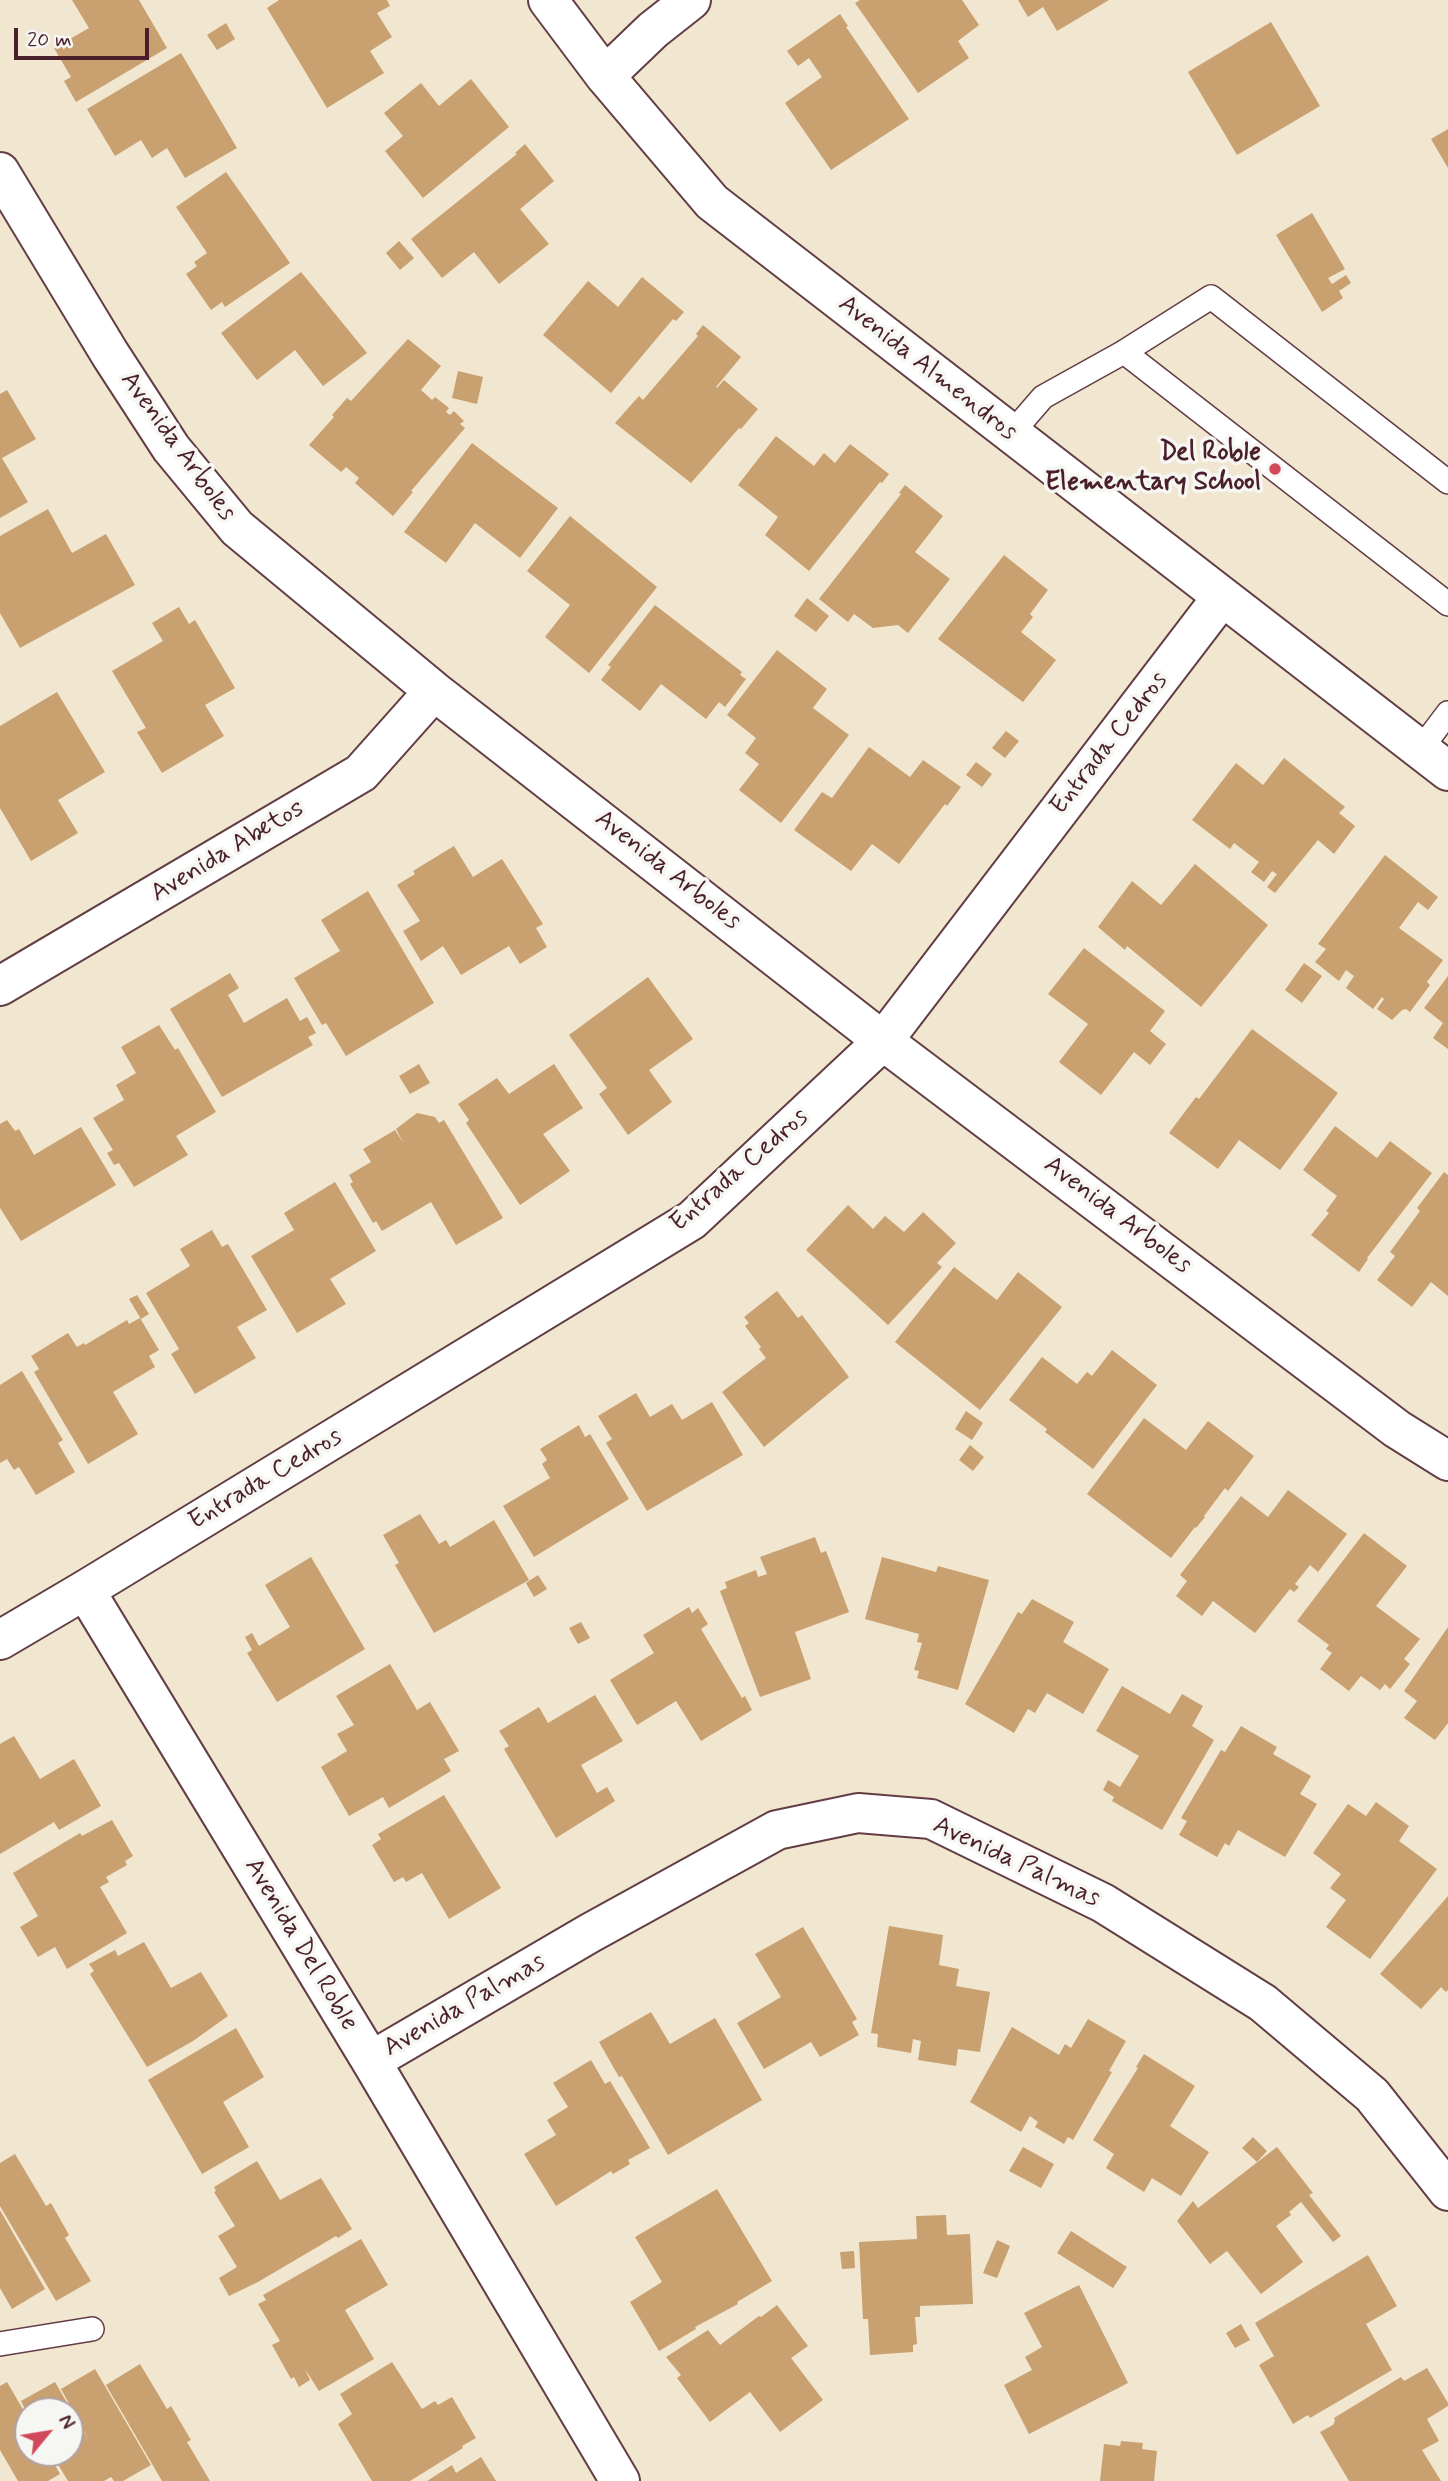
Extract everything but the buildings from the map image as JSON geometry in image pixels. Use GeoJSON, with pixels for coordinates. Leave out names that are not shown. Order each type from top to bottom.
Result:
{"type":"FeatureCollection","features":[{"type":"Feature","properties":{"kind":"street","name":"Avenida Almendros"},"geometry":{"type":"LineString","coordinates":[[548,0],[604,76],[712,202],[1434,760]]}},
{"type":"Feature","properties":{"kind":"street"},"geometry":{"type":"LineString","coordinates":[[604,76],[653,30],[691,0]]}},
{"type":"Feature","properties":{"kind":"street","name":"Avenida Arboles"},"geometry":{"type":"LineString","coordinates":[[0,172],[110,354],[172,448],[237,528],[435,691],[883,1041],[1397,1429],[1448,1461]]}},
{"type":"Feature","properties":{"kind":"street","name":"Entrada Cedros"},"geometry":{"type":"LineString","coordinates":[[0,1640],[85,1591],[692,1220],[883,1041],[1222,597]]}},
{"type":"Feature","properties":{"kind":"street","name":"Avenida Abetos"},"geometry":{"type":"LineString","coordinates":[[0,986],[361,773],[435,691]]}},
{"type":"Feature","properties":{"kind":"street","name":"Avenida Del Roble"},"geometry":{"type":"LineString","coordinates":[[85,1591],[371,2061],[620,2481]]}},
{"type":"Feature","properties":{"kind":"street","name":"Avenida Palmas"},"geometry":{"type":"LineString","coordinates":[[371,2061],[590,1933],[777,1830],[858,1813],[931,1819],[1103,1903],[1264,2003],[1372,2095],[1448,2191]]}},
{"type":"Feature","properties":{"kind":"lane"},"geometry":{"type":"LineString","coordinates":[[1011,434],[1043,397],[1124,352],[1211,297],[1448,482]]}},
{"type":"Feature","properties":{"kind":"lane"},"geometry":{"type":"LineString","coordinates":[[1124,352],[1448,604]]}},
{"type":"Feature","properties":{"kind":"lane"},"geometry":{"type":"LineString","coordinates":[[1434,760],[1448,712]]}},
{"type":"Feature","properties":{"kind":"lane"},"geometry":{"type":"LineString","coordinates":[[0,2344],[92,2329]]}},
{"type":"Feature","properties":{"kind":"place","name":"Del Roble Elementary School"},"geometry":{"type":"Point","coordinates":[1275,469]}}]}
